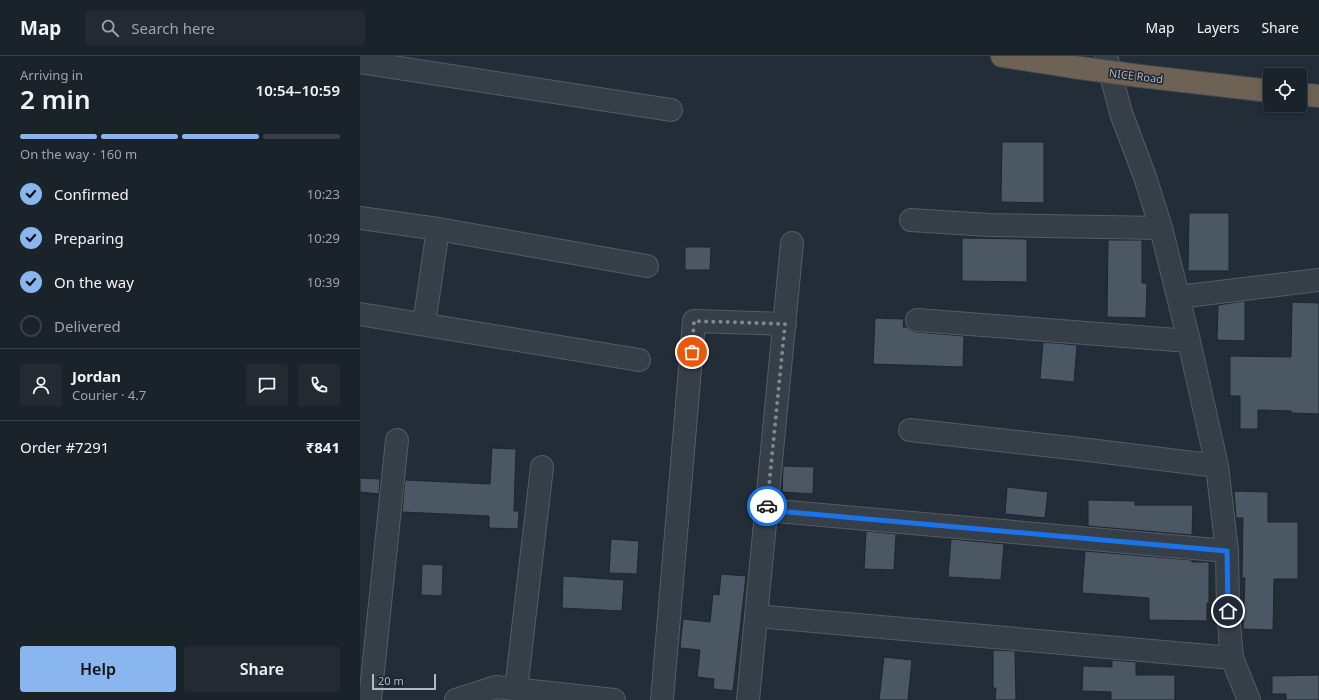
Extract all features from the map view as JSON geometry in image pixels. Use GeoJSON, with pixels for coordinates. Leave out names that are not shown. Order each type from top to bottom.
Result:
{"type":"FeatureCollection","features":[{"type":"Feature","properties":{"kind":"highway","name":"NICE Road"},"geometry":{"type":"LineString","coordinates":[[1002,56],[1073,68],[1263,90]]}},
{"type":"Feature","properties":{"kind":"highway"},"geometry":{"type":"LineString","coordinates":[[1307,95],[1319,96]]}},
{"type":"Feature","properties":{"kind":"street"},"geometry":{"type":"LineString","coordinates":[[1106,56],[1121,113],[1145,177],[1161,228],[1189,341],[1217,466],[1227,551],[1228,611],[1232,658],[1249,700]]}},
{"type":"Feature","properties":{"kind":"street"},"geometry":{"type":"LineString","coordinates":[[360,62],[671,110]]}},
{"type":"Feature","properties":{"kind":"street"},"geometry":{"type":"LineString","coordinates":[[360,218],[438,229],[647,266]]}},
{"type":"Feature","properties":{"kind":"street"},"geometry":{"type":"LineString","coordinates":[[911,220],[989,225],[1161,228]]}},
{"type":"Feature","properties":{"kind":"street"},"geometry":{"type":"LineString","coordinates":[[424,324],[438,229]]}},
{"type":"Feature","properties":{"kind":"street"},"geometry":{"type":"LineString","coordinates":[[748,700],[792,243]]}},
{"type":"Feature","properties":{"kind":"street"},"geometry":{"type":"LineString","coordinates":[[1178,297],[1319,280]]}},
{"type":"Feature","properties":{"kind":"street"},"geometry":{"type":"LineString","coordinates":[[360,314],[639,360]]}},
{"type":"Feature","properties":{"kind":"street"},"geometry":{"type":"LineString","coordinates":[[917,320],[1189,341]]}},
{"type":"Feature","properties":{"kind":"street"},"geometry":{"type":"LineString","coordinates":[[662,700],[694,321],[785,324]]}},
{"type":"Feature","properties":{"kind":"street"},"geometry":{"type":"LineString","coordinates":[[910,430],[1217,466]]}},
{"type":"Feature","properties":{"kind":"street"},"geometry":{"type":"LineString","coordinates":[[370,700],[397,440]]}},
{"type":"Feature","properties":{"kind":"street"},"geometry":{"type":"LineString","coordinates":[[516,689],[542,467]]}},
{"type":"Feature","properties":{"kind":"street"},"geometry":{"type":"LineString","coordinates":[[766,510],[1227,551]]}},
{"type":"Feature","properties":{"kind":"street"},"geometry":{"type":"LineString","coordinates":[[756,616],[1232,658]]}},
{"type":"Feature","properties":{"kind":"street"},"geometry":{"type":"LineString","coordinates":[[457,700],[496,687],[584,698],[614,700]]}},
{"type":"Feature","properties":{"kind":"building"},"geometry":{"type":"Polygon","coordinates":[[[1002,142],[1044,142],[1044,203],[1001,202],[1002,142]]]}},
{"type":"Feature","properties":{"kind":"building"},"geometry":{"type":"Polygon","coordinates":[[[1189,213],[1229,213],[1229,271],[1188,271],[1189,213]]]}},
{"type":"Feature","properties":{"kind":"building"},"geometry":{"type":"Polygon","coordinates":[[[962,238],[1027,239],[1027,282],[962,281],[962,238]]]}},
{"type":"Feature","properties":{"kind":"building"},"geometry":{"type":"Polygon","coordinates":[[[1108,240],[1142,240],[1142,283],[1147,283],[1146,318],[1107,317],[1108,240]]]}},
{"type":"Feature","properties":{"kind":"building"},"geometry":{"type":"Polygon","coordinates":[[[685,247],[711,247],[710,270],[685,270],[685,247]]]}},
{"type":"Feature","properties":{"kind":"building"},"geometry":{"type":"Polygon","coordinates":[[[1245,301],[1245,341],[1217,340],[1218,305],[1245,301]]]}},
{"type":"Feature","properties":{"kind":"building"},"geometry":{"type":"Polygon","coordinates":[[[1292,302],[1319,303],[1319,414],[1258,410],[1258,429],[1240,429],[1240,396],[1230,396],[1230,356],[1291,357],[1292,302]]]}},
{"type":"Feature","properties":{"kind":"building"},"geometry":{"type":"Polygon","coordinates":[[[875,318],[904,319],[903,327],[907,327],[916,332],[964,336],[963,367],[873,364],[875,318]]]}},
{"type":"Feature","properties":{"kind":"building"},"geometry":{"type":"Polygon","coordinates":[[[1043,342],[1077,345],[1074,382],[1040,379],[1043,342]]]}},
{"type":"Feature","properties":{"kind":"building"},"geometry":{"type":"Polygon","coordinates":[[[492,448],[516,449],[514,511],[519,511],[518,529],[489,528],[489,516],[402,512],[405,480],[490,484],[492,448]]]}},
{"type":"Feature","properties":{"kind":"building"},"geometry":{"type":"Polygon","coordinates":[[[783,466],[814,467],[813,494],[782,492],[783,466]]]}},
{"type":"Feature","properties":{"kind":"building"},"geometry":{"type":"Polygon","coordinates":[[[360,478],[380,479],[379,494],[360,492],[360,478]]]}},
{"type":"Feature","properties":{"kind":"building"},"geometry":{"type":"Polygon","coordinates":[[[1007,487],[1048,492],[1045,518],[1005,514],[1007,487]]]}},
{"type":"Feature","properties":{"kind":"building"},"geometry":{"type":"Polygon","coordinates":[[[1234,491],[1268,492],[1268,522],[1298,522],[1298,579],[1274,579],[1273,630],[1243,629],[1245,578],[1242,578],[1243,518],[1236,518],[1234,491]]]}},
{"type":"Feature","properties":{"kind":"building"},"geometry":{"type":"Polygon","coordinates":[[[1088,500],[1135,501],[1135,505],[1193,505],[1192,535],[1088,526],[1088,500]]]}},
{"type":"Feature","properties":{"kind":"building"},"geometry":{"type":"Polygon","coordinates":[[[866,531],[896,534],[894,570],[864,569],[866,531]]]}},
{"type":"Feature","properties":{"kind":"building"},"geometry":{"type":"Polygon","coordinates":[[[611,539],[639,541],[637,574],[609,573],[611,539]]]}},
{"type":"Feature","properties":{"kind":"building"},"geometry":{"type":"Polygon","coordinates":[[[951,539],[1004,544],[1001,580],[948,577],[951,539]]]}},
{"type":"Feature","properties":{"kind":"building"},"geometry":{"type":"Polygon","coordinates":[[[1085,551],[1192,560],[1192,562],[1209,562],[1209,603],[1207,603],[1207,621],[1149,620],[1149,598],[1082,593],[1085,551]]]}},
{"type":"Feature","properties":{"kind":"building"},"geometry":{"type":"Polygon","coordinates":[[[422,564],[443,565],[442,596],[421,595],[422,564]]]}},
{"type":"Feature","properties":{"kind":"building"},"geometry":{"type":"Polygon","coordinates":[[[721,574],[746,576],[733,691],[713,689],[714,679],[697,677],[700,650],[680,648],[683,619],[710,622],[713,594],[719,595],[721,574]]]}},
{"type":"Feature","properties":{"kind":"building"},"geometry":{"type":"Polygon","coordinates":[[[563,576],[624,580],[622,611],[562,608],[563,576]]]}},
{"type":"Feature","properties":{"kind":"building"},"geometry":{"type":"Polygon","coordinates":[[[993,650],[1015,651],[1016,700],[995,700],[996,688],[993,688],[993,650]]]}},
{"type":"Feature","properties":{"kind":"building"},"geometry":{"type":"Polygon","coordinates":[[[884,657],[912,660],[908,700],[879,700],[884,657]]]}},
{"type":"Feature","properties":{"kind":"building"},"geometry":{"type":"Polygon","coordinates":[[[1112,660],[1136,662],[1136,675],[1175,675],[1175,700],[1111,700],[1111,692],[1082,691],[1083,666],[1112,667],[1112,660]]]}},
{"type":"Feature","properties":{"kind":"building"},"geometry":{"type":"Polygon","coordinates":[[[1319,675],[1319,700],[1286,700],[1286,694],[1272,694],[1272,676],[1319,675]]]}},
{"type":"Feature","properties":{"kind":"way so far"},"geometry":{"type":"LineString","coordinates":[[692,352],[694,321],[785,324],[767,506]]}},
{"type":"Feature","properties":{"kind":"route"},"geometry":{"type":"LineString","coordinates":[[767,506],[766,510],[1227,551],[1228,611]]}}]}
